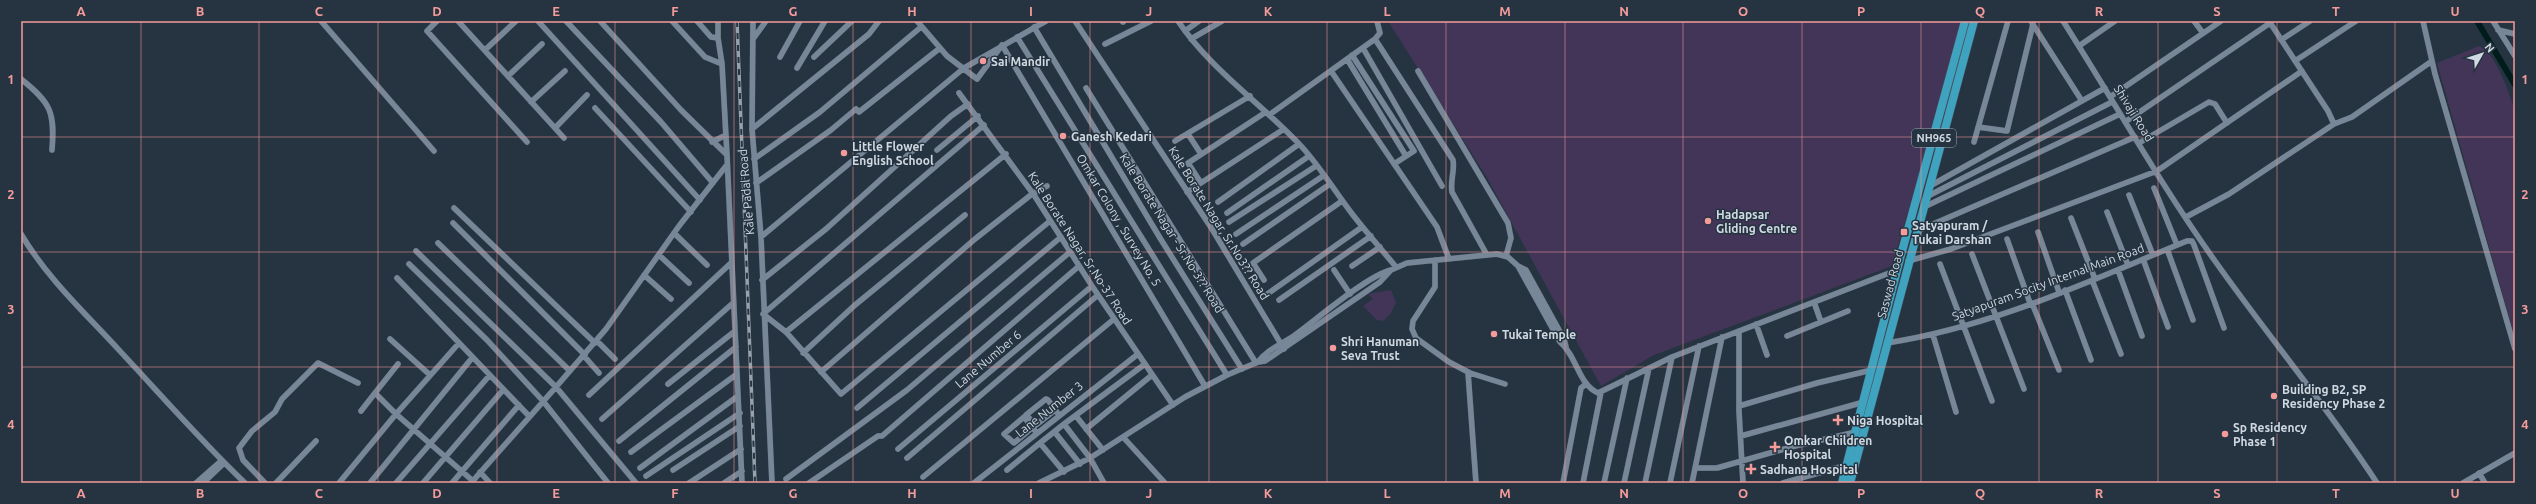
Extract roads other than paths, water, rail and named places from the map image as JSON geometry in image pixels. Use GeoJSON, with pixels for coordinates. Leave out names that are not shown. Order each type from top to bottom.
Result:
{"type":"FeatureCollection","features":[{"type":"Feature","properties":{"kind":"highway","name":"Saswad Road"},"geometry":{"type":"LineString","coordinates":[[1842,483],[1897,270],[1965,21]]}},
{"type":"Feature","properties":{"kind":"highway","name":"Saswad Road"},"geometry":{"type":"LineString","coordinates":[[1850,483],[1908,261],[1930,186],[1974,21]]}},
{"type":"Feature","properties":{"kind":"street"},"geometry":{"type":"LineString","coordinates":[[321,21],[434,151]]}},
{"type":"Feature","properties":{"kind":"street"},"geometry":{"type":"LineString","coordinates":[[437,21],[427,31],[527,142]]}},
{"type":"Feature","properties":{"kind":"street"},"geometry":{"type":"LineString","coordinates":[[458,21],[564,138]]}},
{"type":"Feature","properties":{"kind":"street"},"geometry":{"type":"LineString","coordinates":[[485,50],[516,21]]}},
{"type":"Feature","properties":{"kind":"street"},"geometry":{"type":"LineString","coordinates":[[538,21],[700,200]]}},
{"type":"Feature","properties":{"kind":"street"},"geometry":{"type":"LineString","coordinates":[[566,21],[660,122],[713,183]]}},
{"type":"Feature","properties":{"kind":"street"},"geometry":{"type":"LineString","coordinates":[[600,21],[712,142],[727,155]]}},
{"type":"Feature","properties":{"kind":"street"},"geometry":{"type":"LineString","coordinates":[[672,21],[706,57],[722,64]]}},
{"type":"Feature","properties":{"kind":"street"},"geometry":{"type":"LineString","coordinates":[[697,21],[711,37],[718,38]]}},
{"type":"Feature","properties":{"kind":"street"},"geometry":{"type":"LineString","coordinates":[[718,21],[726,135],[726,166],[740,413],[742,483]]}},
{"type":"Feature","properties":{"kind":"street","name":"Kale Padal Road"},"geometry":{"type":"LineString","coordinates":[[753,21],[752,129],[761,237],[763,314],[767,361],[772,483]]}},
{"type":"Feature","properties":{"kind":"street"},"geometry":{"type":"LineString","coordinates":[[753,39],[766,21]]}},
{"type":"Feature","properties":{"kind":"street"},"geometry":{"type":"LineString","coordinates":[[780,57],[800,21]]}},
{"type":"Feature","properties":{"kind":"street"},"geometry":{"type":"LineString","coordinates":[[797,68],[825,21]]}},
{"type":"Feature","properties":{"kind":"street"},"geometry":{"type":"LineString","coordinates":[[814,57],[852,21]]}},
{"type":"Feature","properties":{"kind":"street"},"geometry":{"type":"LineString","coordinates":[[752,129],[869,34],[879,21]]}},
{"type":"Feature","properties":{"kind":"street"},"geometry":{"type":"LineString","coordinates":[[917,21],[940,48],[977,79],[1002,45]]}},
{"type":"Feature","properties":{"kind":"street"},"geometry":{"type":"LineString","coordinates":[[761,237],[964,68],[1046,21]]}},
{"type":"Feature","properties":{"kind":"street","name":"Kale Borate Nagar, Sr.No3?? Road"},"geometry":{"type":"LineString","coordinates":[[1075,21],[1187,192],[1284,350]]}},
{"type":"Feature","properties":{"kind":"street"},"geometry":{"type":"LineString","coordinates":[[1106,44],[1151,21]]}},
{"type":"Feature","properties":{"kind":"street"},"geometry":{"type":"LineString","coordinates":[[1178,21],[1209,60],[1250,96],[1299,144],[1342,201],[1380,247],[1394,268]]}},
{"type":"Feature","properties":{"kind":"street"},"geometry":{"type":"LineString","coordinates":[[1185,30],[1198,21]]}},
{"type":"Feature","properties":{"kind":"street"},"geometry":{"type":"LineString","coordinates":[[1191,39],[1222,21]]}},
{"type":"Feature","properties":{"kind":"street"},"geometry":{"type":"LineString","coordinates":[[1201,183],[1188,163],[1268,113],[1331,71],[1375,39],[1380,33],[1377,21]]}},
{"type":"Feature","properties":{"kind":"street"},"geometry":{"type":"LineString","coordinates":[[1974,142],[2008,21]]}},
{"type":"Feature","properties":{"kind":"street","name":"Shivaji Road"},"geometry":{"type":"LineString","coordinates":[[2063,21],[2125,122],[2215,261],[2333,417],[2377,483]]}},
{"type":"Feature","properties":{"kind":"street"},"geometry":{"type":"LineString","coordinates":[[2079,46],[2116,21]]}},
{"type":"Feature","properties":{"kind":"street"},"geometry":{"type":"LineString","coordinates":[[2194,21],[2203,33]]}},
{"type":"Feature","properties":{"kind":"street"},"geometry":{"type":"LineString","coordinates":[[1926,197],[2111,99],[2220,21]]}},
{"type":"Feature","properties":{"kind":"street"},"geometry":{"type":"LineString","coordinates":[[2281,40],[2310,21]]}},
{"type":"Feature","properties":{"kind":"street"},"geometry":{"type":"LineString","coordinates":[[2296,61],[2356,21]]}},
{"type":"Feature","properties":{"kind":"street"},"geometry":{"type":"LineString","coordinates":[[2423,21],[2432,61],[2486,254],[2515,350]]}},
{"type":"Feature","properties":{"kind":"street"},"geometry":{"type":"LineString","coordinates":[[2493,21],[2515,56]]}},
{"type":"Feature","properties":{"kind":"street"},"geometry":{"type":"LineString","coordinates":[[2032,22],[2082,101]]}},
{"type":"Feature","properties":{"kind":"street"},"geometry":{"type":"LineString","coordinates":[[1978,127],[2007,131],[2032,22]]}},
{"type":"Feature","properties":{"kind":"street"},"geometry":{"type":"LineString","coordinates":[[2125,122],[2269,22],[2296,61],[2334,124]]}},
{"type":"Feature","properties":{"kind":"street"},"geometry":{"type":"LineString","coordinates":[[754,159],[820,112],[921,27]]}},
{"type":"Feature","properties":{"kind":"street","name":"Kale Borate Nagar - Sr.No-3?? Road"},"geometry":{"type":"LineString","coordinates":[[1034,27],[1160,238],[1242,369]]}},
{"type":"Feature","properties":{"kind":"street"},"geometry":{"type":"LineString","coordinates":[[2498,30],[2515,34]]}},
{"type":"Feature","properties":{"kind":"street"},"geometry":{"type":"LineString","coordinates":[[1017,37],[1227,375]]}},
{"type":"Feature","properties":{"kind":"street"},"geometry":{"type":"LineString","coordinates":[[1375,39],[1453,160],[1454,167],[1450,183],[1452,192],[1488,255]]}},
{"type":"Feature","properties":{"kind":"street"},"geometry":{"type":"LineString","coordinates":[[508,76],[542,44]]}},
{"type":"Feature","properties":{"kind":"street","name":"Omkar Colony , Survey No. 5"},"geometry":{"type":"LineString","coordinates":[[1002,45],[1205,386]]}},
{"type":"Feature","properties":{"kind":"street"},"geometry":{"type":"LineString","coordinates":[[756,183],[831,130],[856,108],[859,112],[940,48]]}},
{"type":"Feature","properties":{"kind":"street"},"geometry":{"type":"LineString","coordinates":[[1363,48],[1442,186]]}},
{"type":"Feature","properties":{"kind":"street"},"geometry":{"type":"LineString","coordinates":[[1352,55],[1414,151],[1394,164]]}},
{"type":"Feature","properties":{"kind":"street"},"geometry":{"type":"LineString","coordinates":[[1347,59],[1406,156]]}},
{"type":"Feature","properties":{"kind":"street"},"geometry":{"type":"LineString","coordinates":[[2186,217],[2229,194],[2334,124],[2352,117],[2432,61]]}},
{"type":"Feature","properties":{"kind":"street"},"geometry":{"type":"LineString","coordinates":[[531,102],[565,71]]}},
{"type":"Feature","properties":{"kind":"street"},"geometry":{"type":"LineString","coordinates":[[1331,71],[1437,227],[1449,259]]}},
{"type":"Feature","properties":{"kind":"street"},"geometry":{"type":"LineString","coordinates":[[1418,71],[1508,224],[1510,238],[1506,256]]}},
{"type":"Feature","properties":{"kind":"street"},"geometry":{"type":"LineString","coordinates":[[1908,261],[1951,249],[2157,171],[2302,71]]}},
{"type":"Feature","properties":{"kind":"street"},"geometry":{"type":"LineString","coordinates":[[21,80],[44,99],[50,108],[54,128],[52,150]]}},
{"type":"Feature","properties":{"kind":"street"},"geometry":{"type":"LineString","coordinates":[[1086,88],[1257,362]]}},
{"type":"Feature","properties":{"kind":"street"},"geometry":{"type":"LineString","coordinates":[[1930,186],[2105,88]]}},
{"type":"Feature","properties":{"kind":"street","name":"Kale Borate Nagar, Sr.No-37 Road"},"geometry":{"type":"LineString","coordinates":[[959,93],[1006,154],[1098,296],[1173,405]]}},
{"type":"Feature","properties":{"kind":"street"},"geometry":{"type":"LineString","coordinates":[[555,128],[587,95]]}},
{"type":"Feature","properties":{"kind":"street"},"geometry":{"type":"LineString","coordinates":[[1175,141],[1250,96]]}},
{"type":"Feature","properties":{"kind":"street"},"geometry":{"type":"LineString","coordinates":[[2139,143],[2209,102],[2215,104],[2227,123]]}},
{"type":"Feature","properties":{"kind":"street"},"geometry":{"type":"LineString","coordinates":[[762,280],[826,229],[951,116],[968,104]]}},
{"type":"Feature","properties":{"kind":"street"},"geometry":{"type":"LineString","coordinates":[[595,108],[691,212]]}},
{"type":"Feature","properties":{"kind":"street"},"geometry":{"type":"LineString","coordinates":[[1924,207],[2120,114]]}},
{"type":"Feature","properties":{"kind":"street"},"geometry":{"type":"LineString","coordinates":[[937,150],[978,116]]}},
{"type":"Feature","properties":{"kind":"street"},"geometry":{"type":"LineString","coordinates":[[984,125],[763,314],[786,332],[803,353],[841,394],[1050,221]]}},
{"type":"Feature","properties":{"kind":"street"},"geometry":{"type":"LineString","coordinates":[[1187,192],[1284,129]]}},
{"type":"Feature","properties":{"kind":"street"},"geometry":{"type":"LineString","coordinates":[[1188,134],[1201,154]]}},
{"type":"Feature","properties":{"kind":"street"},"geometry":{"type":"LineString","coordinates":[[712,142],[726,135]]}},
{"type":"Feature","properties":{"kind":"street"},"geometry":{"type":"LineString","coordinates":[[1917,231],[2135,137]]}},
{"type":"Feature","properties":{"kind":"street"},"geometry":{"type":"LineString","coordinates":[[1218,202],[1299,144]]}},
{"type":"Feature","properties":{"kind":"street"},"geometry":{"type":"LineString","coordinates":[[786,332],[1006,154]]}},
{"type":"Feature","properties":{"kind":"street"},"geometry":{"type":"LineString","coordinates":[[1227,214],[1309,156]]}},
{"type":"Feature","properties":{"kind":"street"},"geometry":{"type":"LineString","coordinates":[[375,393],[428,444],[462,471],[472,482],[596,342],[674,233],[726,166]]}},
{"type":"Feature","properties":{"kind":"street"},"geometry":{"type":"LineString","coordinates":[[1229,222],[1316,166]]}},
{"type":"Feature","properties":{"kind":"street"},"geometry":{"type":"LineString","coordinates":[[1236,234],[1324,176]]}},
{"type":"Feature","properties":{"kind":"street"},"geometry":{"type":"LineString","coordinates":[[1243,244],[1330,184]]}},
{"type":"Feature","properties":{"kind":"street"},"geometry":{"type":"LineString","coordinates":[[821,372],[975,239],[1032,194],[1046,186]]}},
{"type":"Feature","properties":{"kind":"street"},"geometry":{"type":"LineString","coordinates":[[2154,188],[2177,245]]}},
{"type":"Feature","properties":{"kind":"street"},"geometry":{"type":"LineString","coordinates":[[2129,195],[2153,255]]}},
{"type":"Feature","properties":{"kind":"street"},"geometry":{"type":"LineString","coordinates":[[1264,280],[1253,263],[1342,201]]}},
{"type":"Feature","properties":{"kind":"street"},"geometry":{"type":"LineString","coordinates":[[454,208],[615,359]]}},
{"type":"Feature","properties":{"kind":"street"},"geometry":{"type":"LineString","coordinates":[[2107,212],[2128,266]]}},
{"type":"Feature","properties":{"kind":"street"},"geometry":{"type":"LineString","coordinates":[[803,353],[855,305],[965,215]]}},
{"type":"Feature","properties":{"kind":"street"},"geometry":{"type":"LineString","coordinates":[[2070,218],[2121,354]]}},
{"type":"Feature","properties":{"kind":"street"},"geometry":{"type":"LineString","coordinates":[[453,223],[585,355],[599,373]]}},
{"type":"Feature","properties":{"kind":"street"},"geometry":{"type":"LineString","coordinates":[[1266,295],[1362,226]]}},
{"type":"Feature","properties":{"kind":"street"},"geometry":{"type":"LineString","coordinates":[[2038,232],[2091,360]]}},
{"type":"Feature","properties":{"kind":"street"},"geometry":{"type":"LineString","coordinates":[[674,233],[707,265]]}},
{"type":"Feature","properties":{"kind":"street"},"geometry":{"type":"LineString","coordinates":[[21,234],[35,257],[223,462],[245,483]]}},
{"type":"Feature","properties":{"kind":"street"},"geometry":{"type":"LineString","coordinates":[[1279,300],[1370,236]]}},
{"type":"Feature","properties":{"kind":"street"},"geometry":{"type":"LineString","coordinates":[[857,408],[1061,237]]}},
{"type":"Feature","properties":{"kind":"street"},"geometry":{"type":"LineString","coordinates":[[2007,239],[2031,303],[2059,370]]}},
{"type":"Feature","properties":{"kind":"street","name":"Satyapuram Socity Internal Main Road"},"geometry":{"type":"LineString","coordinates":[[1887,343],[1964,327],[2093,280],[2177,245],[2192,241],[2224,328]]}},
{"type":"Feature","properties":{"kind":"street"},"geometry":{"type":"LineString","coordinates":[[438,243],[570,371]]}},
{"type":"Feature","properties":{"kind":"street"},"geometry":{"type":"LineString","coordinates":[[1352,266],[1380,247]]}},
{"type":"Feature","properties":{"kind":"street"},"geometry":{"type":"LineString","coordinates":[[2167,249],[2193,320]]}},
{"type":"Feature","properties":{"kind":"street"},"geometry":{"type":"LineString","coordinates":[[416,251],[556,386],[636,483]]}},
{"type":"Feature","properties":{"kind":"street"},"geometry":{"type":"LineString","coordinates":[[786,479],[907,390],[1070,252]]}},
{"type":"Feature","properties":{"kind":"street"},"geometry":{"type":"LineString","coordinates":[[1972,254],[2024,389]]}},
{"type":"Feature","properties":{"kind":"street"},"geometry":{"type":"LineString","coordinates":[[659,255],[689,283]]}},
{"type":"Feature","properties":{"kind":"street"},"geometry":{"type":"LineString","coordinates":[[1257,362],[1263,355],[1384,272],[1407,263],[1488,255],[1506,256],[1518,266],[1526,270],[1564,339],[1566,348],[1586,384],[1591,390],[1601,392],[1672,357],[1897,270]]}},
{"type":"Feature","properties":{"kind":"street"},"geometry":{"type":"LineString","coordinates":[[2142,259],[2168,327]]}},
{"type":"Feature","properties":{"kind":"street"},"geometry":{"type":"LineString","coordinates":[[1435,260],[1434,287],[1413,321],[1412,329],[1416,338],[1426,346],[1468,372],[1505,384]]}},
{"type":"Feature","properties":{"kind":"street"},"geometry":{"type":"LineString","coordinates":[[589,395],[731,263]]}},
{"type":"Feature","properties":{"kind":"street"},"geometry":{"type":"LineString","coordinates":[[409,264],[487,340],[543,401],[608,483]]}},
{"type":"Feature","properties":{"kind":"street"},"geometry":{"type":"LineString","coordinates":[[1940,264],[1992,401]]}},
{"type":"Feature","properties":{"kind":"street"},"geometry":{"type":"LineString","coordinates":[[810,483],[878,436],[882,436],[1079,266]]}},
{"type":"Feature","properties":{"kind":"street"},"geometry":{"type":"LineString","coordinates":[[1039,483],[1080,464],[1205,386],[1257,362],[1265,361],[1284,350],[1387,277],[1394,268]]}},
{"type":"Feature","properties":{"kind":"street"},"geometry":{"type":"LineString","coordinates":[[1334,270],[1350,294]]}},
{"type":"Feature","properties":{"kind":"street"},"geometry":{"type":"LineString","coordinates":[[2118,270],[2142,336]]}},
{"type":"Feature","properties":{"kind":"street"},"geometry":{"type":"LineString","coordinates":[[644,275],[671,299]]}},
{"type":"Feature","properties":{"kind":"street"},"geometry":{"type":"LineString","coordinates":[[397,278],[489,376],[530,416]]}},
{"type":"Feature","properties":{"kind":"street","name":"Lane Number 6"},"geometry":{"type":"LineString","coordinates":[[898,449],[1092,286]]}},
{"type":"Feature","properties":{"kind":"street"},"geometry":{"type":"LineString","coordinates":[[906,458],[1098,296]]}},
{"type":"Feature","properties":{"kind":"street"},"geometry":{"type":"LineString","coordinates":[[1814,302],[1821,322]]}},
{"type":"Feature","properties":{"kind":"street"},"geometry":{"type":"LineString","coordinates":[[602,419],[733,303]]}},
{"type":"Feature","properties":{"kind":"street"},"geometry":{"type":"LineString","coordinates":[[1328,311],[1332,316]]}},
{"type":"Feature","properties":{"kind":"street"},"geometry":{"type":"LineString","coordinates":[[1787,336],[1848,311]]}},
{"type":"Feature","properties":{"kind":"street"},"geometry":{"type":"LineString","coordinates":[[923,477],[1114,319]]}},
{"type":"Feature","properties":{"kind":"street"},"geometry":{"type":"LineString","coordinates":[[1756,324],[1767,355]]}},
{"type":"Feature","properties":{"kind":"street"},"geometry":{"type":"LineString","coordinates":[[668,384],[735,331]]}},
{"type":"Feature","properties":{"kind":"street"},"geometry":{"type":"LineString","coordinates":[[1739,331],[1739,406],[1741,462],[1744,483]]}},
{"type":"Feature","properties":{"kind":"street"},"geometry":{"type":"LineString","coordinates":[[1933,334],[1956,412]]}},
{"type":"Feature","properties":{"kind":"street"},"geometry":{"type":"LineString","coordinates":[[1692,483],[1722,337]]}},
{"type":"Feature","properties":{"kind":"street"},"geometry":{"type":"LineString","coordinates":[[390,338],[430,375]]}},
{"type":"Feature","properties":{"kind":"street"},"geometry":{"type":"LineString","coordinates":[[339,483],[396,414],[459,343]]}},
{"type":"Feature","properties":{"kind":"street"},"geometry":{"type":"LineString","coordinates":[[1670,483],[1699,346]]}},
{"type":"Feature","properties":{"kind":"street"},"geometry":{"type":"LineString","coordinates":[[619,441],[736,347]]}},
{"type":"Feature","properties":{"kind":"street","name":"Lane Number 3"},"geometry":{"type":"LineString","coordinates":[[974,483],[1034,430],[1138,354]]}},
{"type":"Feature","properties":{"kind":"street"},"geometry":{"type":"LineString","coordinates":[[1645,483],[1672,357]]}},
{"type":"Feature","properties":{"kind":"street"},"geometry":{"type":"LineString","coordinates":[[370,483],[472,358]]}},
{"type":"Feature","properties":{"kind":"street"},"geometry":{"type":"LineString","coordinates":[[264,483],[243,460],[239,448],[252,430],[275,412],[282,399],[318,363],[358,383]]}},
{"type":"Feature","properties":{"kind":"street"},"geometry":{"type":"LineString","coordinates":[[361,411],[398,364]]}},
{"type":"Feature","properties":{"kind":"street"},"geometry":{"type":"LineString","coordinates":[[1007,470],[1064,424],[1145,364]]}},
{"type":"Feature","properties":{"kind":"street"},"geometry":{"type":"LineString","coordinates":[[1624,483],[1649,368]]}},
{"type":"Feature","properties":{"kind":"street"},"geometry":{"type":"LineString","coordinates":[[1739,406],[1816,383],[1872,370]]}},
{"type":"Feature","properties":{"kind":"street"},"geometry":{"type":"LineString","coordinates":[[1468,372],[1476,483]]}},
{"type":"Feature","properties":{"kind":"street"},"geometry":{"type":"LineString","coordinates":[[632,452],[737,374]]}},
{"type":"Feature","properties":{"kind":"street"},"geometry":{"type":"LineString","coordinates":[[1086,429],[1152,375]]}},
{"type":"Feature","properties":{"kind":"street"},"geometry":{"type":"LineString","coordinates":[[396,483],[428,444],[489,376]]}},
{"type":"Feature","properties":{"kind":"street"},"geometry":{"type":"LineString","coordinates":[[1604,483],[1627,378]]}},
{"type":"Feature","properties":{"kind":"street"},"geometry":{"type":"LineString","coordinates":[[1563,483],[1581,388],[1586,384]]}},
{"type":"Feature","properties":{"kind":"street"},"geometry":{"type":"LineString","coordinates":[[423,483],[503,390]]}},
{"type":"Feature","properties":{"kind":"street"},"geometry":{"type":"LineString","coordinates":[[1583,483],[1601,392]]}},
{"type":"Feature","properties":{"kind":"street"},"geometry":{"type":"LineString","coordinates":[[640,468],[738,396]]}},
{"type":"Feature","properties":{"kind":"street"},"geometry":{"type":"LineString","coordinates":[[1046,399],[1057,412],[1036,425],[1026,415],[1046,399]]}},
{"type":"Feature","properties":{"kind":"street"},"geometry":{"type":"LineString","coordinates":[[1741,436],[1864,402]]}},
{"type":"Feature","properties":{"kind":"street"},"geometry":{"type":"LineString","coordinates":[[452,483],[518,405]]}},
{"type":"Feature","properties":{"kind":"street"},"geometry":{"type":"LineString","coordinates":[[646,476],[740,413]]}},
{"type":"Feature","properties":{"kind":"street"},"geometry":{"type":"LineString","coordinates":[[1076,416],[1103,450]]}},
{"type":"Feature","properties":{"kind":"street"},"geometry":{"type":"LineString","coordinates":[[1024,417],[1034,430],[1014,443],[1004,434],[1024,417]]}},
{"type":"Feature","properties":{"kind":"street"},"geometry":{"type":"LineString","coordinates":[[1064,424],[1090,458],[1104,483]]}},
{"type":"Feature","properties":{"kind":"street"},"geometry":{"type":"LineString","coordinates":[[673,470],[740,426]]}},
{"type":"Feature","properties":{"kind":"street"},"geometry":{"type":"LineString","coordinates":[[1695,468],[1717,468],[1795,446],[1856,432]]}},
{"type":"Feature","properties":{"kind":"street"},"geometry":{"type":"LineString","coordinates":[[1056,436],[1080,464]]}},
{"type":"Feature","properties":{"kind":"street"},"geometry":{"type":"LineString","coordinates":[[1123,437],[1165,483]]}},
{"type":"Feature","properties":{"kind":"street"},"geometry":{"type":"LineString","coordinates":[[276,483],[316,441]]}},
{"type":"Feature","properties":{"kind":"street"},"geometry":{"type":"LineString","coordinates":[[1040,443],[1064,472]]}},
{"type":"Feature","properties":{"kind":"street"},"geometry":{"type":"LineString","coordinates":[[689,483],[741,449]]}},
{"type":"Feature","properties":{"kind":"street"},"geometry":{"type":"LineString","coordinates":[[2463,483],[2515,452]]}},
{"type":"Feature","properties":{"kind":"street"},"geometry":{"type":"LineString","coordinates":[[196,483],[223,462]]}},
{"type":"Feature","properties":{"kind":"street"},"geometry":{"type":"LineString","coordinates":[[203,483],[223,462]]}},
{"type":"Feature","properties":{"kind":"street"},"geometry":{"type":"LineString","coordinates":[[1783,483],[1846,466]]}},
{"type":"Feature","properties":{"kind":"street"},"geometry":{"type":"LineString","coordinates":[[724,483],[742,471]]}},
{"type":"Feature","properties":{"kind":"street"},"geometry":{"type":"LineString","coordinates":[[480,472],[490,483]]}},
{"type":"Feature","properties":{"kind":"street"},"geometry":{"type":"LineString","coordinates":[[2479,473],[2485,483]]}},
{"type":"Feature","properties":{"kind":"waterway"},"geometry":{"type":"LineString","coordinates":[[2477,21],[2515,85]]}},
{"type":"Feature","properties":{"kind":"railway"},"geometry":{"type":"LineString","coordinates":[[737,21],[755,483]]}},
{"type":"Feature","properties":{"kind":"place","name":"Sai Mandir"},"geometry":{"type":"Point","coordinates":[983,61]}},
{"type":"Feature","properties":{"kind":"place","name":"Ganesh Kedari"},"geometry":{"type":"Point","coordinates":[1063,136]}},
{"type":"Feature","properties":{"kind":"place","name":"Little Flower English School"},"geometry":{"type":"Point","coordinates":[844,153]}},
{"type":"Feature","properties":{"kind":"place","name":"Hadapsar Gliding Centre"},"geometry":{"type":"Point","coordinates":[1708,221]}},
{"type":"Feature","properties":{"kind":"place","name":"Satyapuram / Tukai Darshan"},"geometry":{"type":"Point","coordinates":[1904,232]}},
{"type":"Feature","properties":{"kind":"place","name":"Tukai Temple"},"geometry":{"type":"Point","coordinates":[1494,334]}},
{"type":"Feature","properties":{"kind":"place","name":"Shri Hanuman Seva Trust"},"geometry":{"type":"Point","coordinates":[1333,348]}},
{"type":"Feature","properties":{"kind":"place","name":"Building B2, SP Residency Phase 2"},"geometry":{"type":"Point","coordinates":[2274,396]}},
{"type":"Feature","properties":{"kind":"place","name":"Niga Hospital"},"geometry":{"type":"Point","coordinates":[1838,420]}},
{"type":"Feature","properties":{"kind":"place","name":"Sp Residency Phase 1"},"geometry":{"type":"Point","coordinates":[2225,434]}},
{"type":"Feature","properties":{"kind":"place","name":"Omkar Children Hospital"},"geometry":{"type":"Point","coordinates":[1775,447]}},
{"type":"Feature","properties":{"kind":"place","name":"Sadhana Hospital"},"geometry":{"type":"Point","coordinates":[1751,469]}}]}
